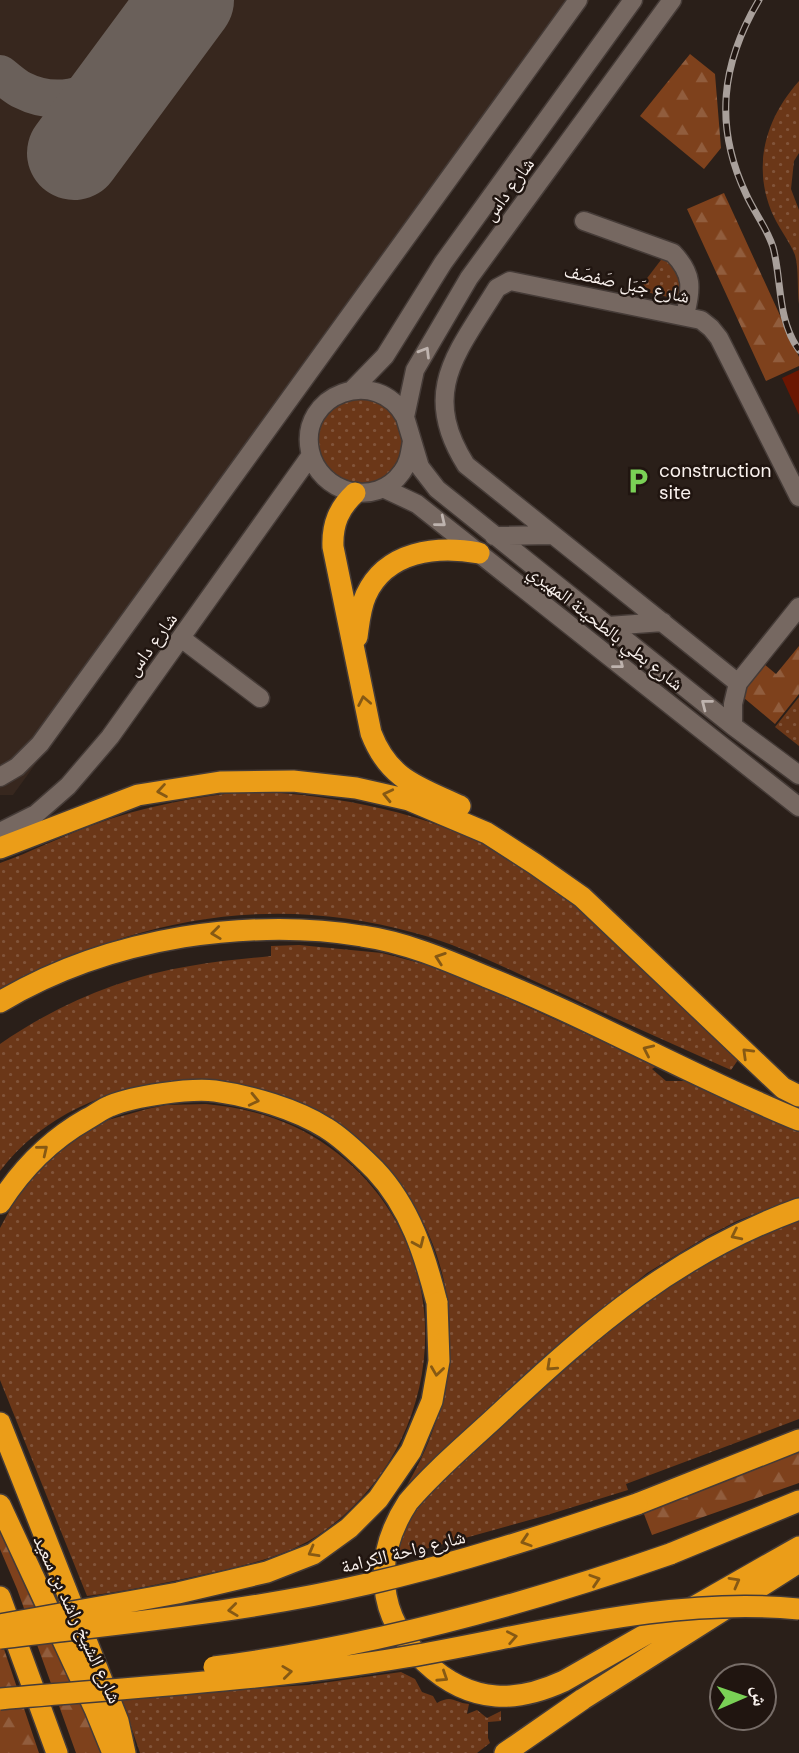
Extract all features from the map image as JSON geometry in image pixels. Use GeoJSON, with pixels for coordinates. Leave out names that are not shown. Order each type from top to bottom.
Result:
{"type":"FeatureCollection","features":[{"type":"Feature","properties":{"kind":"highway"},"geometry":{"type":"LineString","coordinates":[[355,493],[341,510],[333,538],[371,733],[380,755],[392,769],[417,787],[481,815],[546,857],[605,905],[639,951]]}},
{"type":"Feature","properties":{"kind":"highway"},"geometry":{"type":"LineString","coordinates":[[355,656],[362,605],[371,585],[386,569],[404,558],[427,551],[453,549],[479,553]]}},
{"type":"Feature","properties":{"kind":"highway"},"geometry":{"type":"LineString","coordinates":[[0,848],[138,795],[219,782],[293,780],[356,788],[409,800],[487,833],[582,897],[783,1088],[799,1096]]}},
{"type":"Feature","properties":{"kind":"highway"},"geometry":{"type":"LineString","coordinates":[[0,1002],[84,962],[143,944],[252,929],[363,936],[446,960],[514,987],[799,1120]]}},
{"type":"Feature","properties":{"kind":"highway"},"geometry":{"type":"LineString","coordinates":[[0,1203],[18,1175],[36,1155],[73,1127],[110,1106],[163,1094],[213,1091],[273,1104],[327,1128],[375,1170],[406,1213],[426,1257],[437,1303],[439,1361],[432,1401],[411,1451],[378,1499],[349,1528],[313,1554],[267,1572],[178,1593],[0,1625]]}},
{"type":"Feature","properties":{"kind":"highway"},"geometry":{"type":"LineString","coordinates":[[799,1209],[729,1238],[670,1272],[619,1308],[557,1360],[408,1502],[394,1525],[387,1548],[384,1588],[397,1629],[414,1652],[435,1671],[470,1691],[497,1696],[518,1696],[538,1692],[564,1681],[799,1547]]}},
{"type":"Feature","properties":{"kind":"highway"},"geometry":{"type":"LineString","coordinates":[[0,1423],[118,1721],[125,1753]]}},
{"type":"Feature","properties":{"kind":"highway","name":"شارع واحة الكرامة"},"geometry":{"type":"LineString","coordinates":[[0,1638],[245,1608],[366,1585],[469,1559],[637,1504],[799,1440]]}},
{"type":"Feature","properties":{"kind":"highway"},"geometry":{"type":"LineString","coordinates":[[0,1697],[240,1664],[386,1637],[529,1600],[670,1554],[799,1501]]}},
{"type":"Feature","properties":{"kind":"highway","name":"شارع الشيخ راشد بن سعيد"},"geometry":{"type":"LineString","coordinates":[[0,1504],[96,1709],[113,1753]]}},
{"type":"Feature","properties":{"kind":"highway"},"geometry":{"type":"LineString","coordinates":[[505,1753],[583,1699],[799,1562]]}},
{"type":"Feature","properties":{"kind":"highway"},"geometry":{"type":"LineString","coordinates":[[0,1597],[57,1753]]}},
{"type":"Feature","properties":{"kind":"highway"},"geometry":{"type":"LineString","coordinates":[[0,1697],[245,1678],[404,1658],[612,1619],[693,1608],[766,1606],[799,1609]]}},
{"type":"Feature","properties":{"kind":"street"},"geometry":{"type":"LineString","coordinates":[[0,777],[17,767],[40,744],[578,0]]}},
{"type":"Feature","properties":{"kind":"street","name":"شارع داس"},"geometry":{"type":"LineString","coordinates":[[351,391],[385,356],[443,264],[633,0]]}},
{"type":"Feature","properties":{"kind":"street","name":"شارع داس"},"geometry":{"type":"LineString","coordinates":[[405,417],[415,370],[467,282],[672,0]]}},
{"type":"Feature","properties":{"kind":"street"},"geometry":{"type":"LineString","coordinates":[[584,221],[673,253],[683,263],[689,276],[690,290],[685,316]]}},
{"type":"Feature","properties":{"kind":"street"},"geometry":{"type":"LineString","coordinates":[[510,281],[497,288],[450,368],[443,405],[448,432],[466,465],[738,683]]}},
{"type":"Feature","properties":{"kind":"street","name":"شارع جَبَل صَفصَف"},"geometry":{"type":"LineString","coordinates":[[467,282],[510,281],[701,320],[716,333],[799,497]]}},
{"type":"Feature","properties":{"kind":"street"},"geometry":{"type":"LineString","coordinates":[[467,282],[488,304]]}},
{"type":"Feature","properties":{"kind":"street"},"geometry":{"type":"LineString","coordinates":[[374,391],[389,398],[405,417],[412,442],[409,458],[401,474],[383,488],[373,492],[355,493],[339,489],[325,479],[314,465],[310,432],[315,416],[326,402],[340,393],[374,391]]}},
{"type":"Feature","properties":{"kind":"street","name":"شارع بطي بالطحينة المهيري"},"geometry":{"type":"LineString","coordinates":[[412,442],[420,467],[431,482],[494,536],[733,726],[799,775]]}},
{"type":"Feature","properties":{"kind":"street","name":"شارع داس"},"geometry":{"type":"LineString","coordinates":[[0,832],[36,814],[68,786],[110,737],[311,456]]}},
{"type":"Feature","properties":{"kind":"street","name":"شارع بطي بالطحينة المهيري"},"geometry":{"type":"LineString","coordinates":[[383,488],[417,504],[799,807]]}},
{"type":"Feature","properties":{"kind":"street"},"geometry":{"type":"LineString","coordinates":[[494,536],[511,526],[518,507]]}},
{"type":"Feature","properties":{"kind":"street"},"geometry":{"type":"LineString","coordinates":[[494,536],[553,535]]}},
{"type":"Feature","properties":{"kind":"street"},"geometry":{"type":"LineString","coordinates":[[608,626],[622,610],[628,595]]}},
{"type":"Feature","properties":{"kind":"street"},"geometry":{"type":"LineString","coordinates":[[733,726],[733,704],[738,683],[799,607]]}},
{"type":"Feature","properties":{"kind":"street"},"geometry":{"type":"LineString","coordinates":[[608,626],[663,622]]}},
{"type":"Feature","properties":{"kind":"street"},"geometry":{"type":"LineString","coordinates":[[181,638],[260,698]]}},
{"type":"Feature","properties":{"kind":"shaded area"},"geometry":{"type":"Polygon","coordinates":[[[0,0],[590,0],[13,795],[0,795],[0,0]]]}},
{"type":"Feature","properties":{"kind":"shaded area"},"geometry":{"type":"Polygon","coordinates":[[[799,81],[799,153],[794,161],[791,189],[799,210],[799,304],[795,255],[767,199],[763,162],[770,128],[787,96],[799,81]]]}},
{"type":"Feature","properties":{"kind":"shaded area"},"geometry":{"type":"Polygon","coordinates":[[[664,256],[681,268],[682,286],[678,295],[672,298],[638,290],[664,256]]]}},
{"type":"Feature","properties":{"kind":"shaded area"},"geometry":{"type":"Polygon","coordinates":[[[360,398],[384,405],[396,417],[403,441],[396,465],[384,477],[360,484],[336,477],[324,465],[317,441],[324,417],[336,405],[360,398]]]}},
{"type":"Feature","properties":{"kind":"shaded area"},"geometry":{"type":"Polygon","coordinates":[[[799,697],[799,746],[775,727],[799,697]]]}},
{"type":"Feature","properties":{"kind":"shaded area"},"geometry":{"type":"Polygon","coordinates":[[[253,791],[318,797],[382,809],[444,827],[503,854],[571,901],[738,1060],[731,1070],[485,958],[433,938],[361,921],[307,915],[254,914],[150,930],[49,966],[0,991],[0,863],[79,830],[150,807],[253,791]]]}},
{"type":"Feature","properties":{"kind":"shaded area"},"geometry":{"type":"Polygon","coordinates":[[[299,945],[382,953],[435,967],[657,1066],[652,1069],[666,1081],[687,1081],[799,1132],[799,1197],[737,1221],[647,1273],[530,1370],[407,1485],[425,1450],[447,1377],[450,1340],[448,1302],[440,1265],[426,1229],[403,1189],[364,1144],[345,1134],[176,1082],[126,1090],[78,1108],[36,1135],[0,1171],[0,1044],[67,1005],[115,985],[190,966],[271,956],[271,946],[299,945]]]}},
{"type":"Feature","properties":{"kind":"shaded area"},"geometry":{"type":"Polygon","coordinates":[[[206,1104],[270,1117],[301,1130],[329,1147],[372,1187],[403,1234],[420,1286],[425,1340],[418,1394],[398,1445],[367,1492],[311,1540],[268,1559],[237,1567],[146,1587],[87,1596],[0,1380],[0,1228],[19,1193],[45,1163],[91,1128],[108,1120],[166,1105],[206,1104]]]}},
{"type":"Feature","properties":{"kind":"shaded area"},"geometry":{"type":"Polygon","coordinates":[[[799,1218],[799,1419],[626,1484],[628,1490],[393,1558],[415,1506],[570,1361],[657,1293],[718,1256],[799,1218]]]}},
{"type":"Feature","properties":{"kind":"shaded area"},"geometry":{"type":"Polygon","coordinates":[[[401,1672],[415,1679],[422,1692],[433,1696],[437,1703],[450,1699],[469,1704],[467,1714],[477,1710],[487,1718],[501,1711],[501,1721],[488,1722],[490,1743],[477,1753],[140,1753],[121,1697],[308,1685],[401,1672]]]}},
{"type":"Feature","properties":{"kind":"green space"},"geometry":{"type":"Polygon","coordinates":[[[690,54],[715,74],[721,148],[704,169],[640,116],[690,54]]]}},
{"type":"Feature","properties":{"kind":"green space"},"geometry":{"type":"Polygon","coordinates":[[[724,193],[799,357],[799,366],[766,381],[687,209],[724,193]]]}},
{"type":"Feature","properties":{"kind":"green space"},"geometry":{"type":"Polygon","coordinates":[[[799,646],[799,694],[775,724],[744,698],[744,689],[764,664],[776,674],[799,646]]]}},
{"type":"Feature","properties":{"kind":"green space"},"geometry":{"type":"Polygon","coordinates":[[[799,1442],[799,1483],[652,1535],[639,1501],[799,1442]]]}},
{"type":"Feature","properties":{"kind":"green space"},"geometry":{"type":"Polygon","coordinates":[[[0,1508],[108,1753],[76,1753],[0,1549],[0,1508]]]}},
{"type":"Feature","properties":{"kind":"green space"},"geometry":{"type":"Polygon","coordinates":[[[0,1639],[3,1646],[39,1753],[0,1753],[0,1639]]]}},
{"type":"Feature","properties":{"kind":"building"},"geometry":{"type":"Polygon","coordinates":[[[799,370],[799,415],[782,378],[799,370]]]}},
{"type":"Feature","properties":{"kind":"taxiway"},"geometry":{"type":"LineString","coordinates":[[0,74],[19,88],[39,96],[70,98],[100,87],[142,62]]}},
{"type":"Feature","properties":{"kind":"runway"},"geometry":{"type":"LineString","coordinates":[[74,153],[187,0]]}},
{"type":"Feature","properties":{"kind":"railway"},"geometry":{"type":"LineString","coordinates":[[759,0],[736,48],[726,96],[726,120],[736,169],[773,247],[783,313],[799,350]]}},
{"type":"Feature","properties":{"kind":"place","name":"construction site"},"geometry":{"type":"Point","coordinates":[638,481]}}]}
